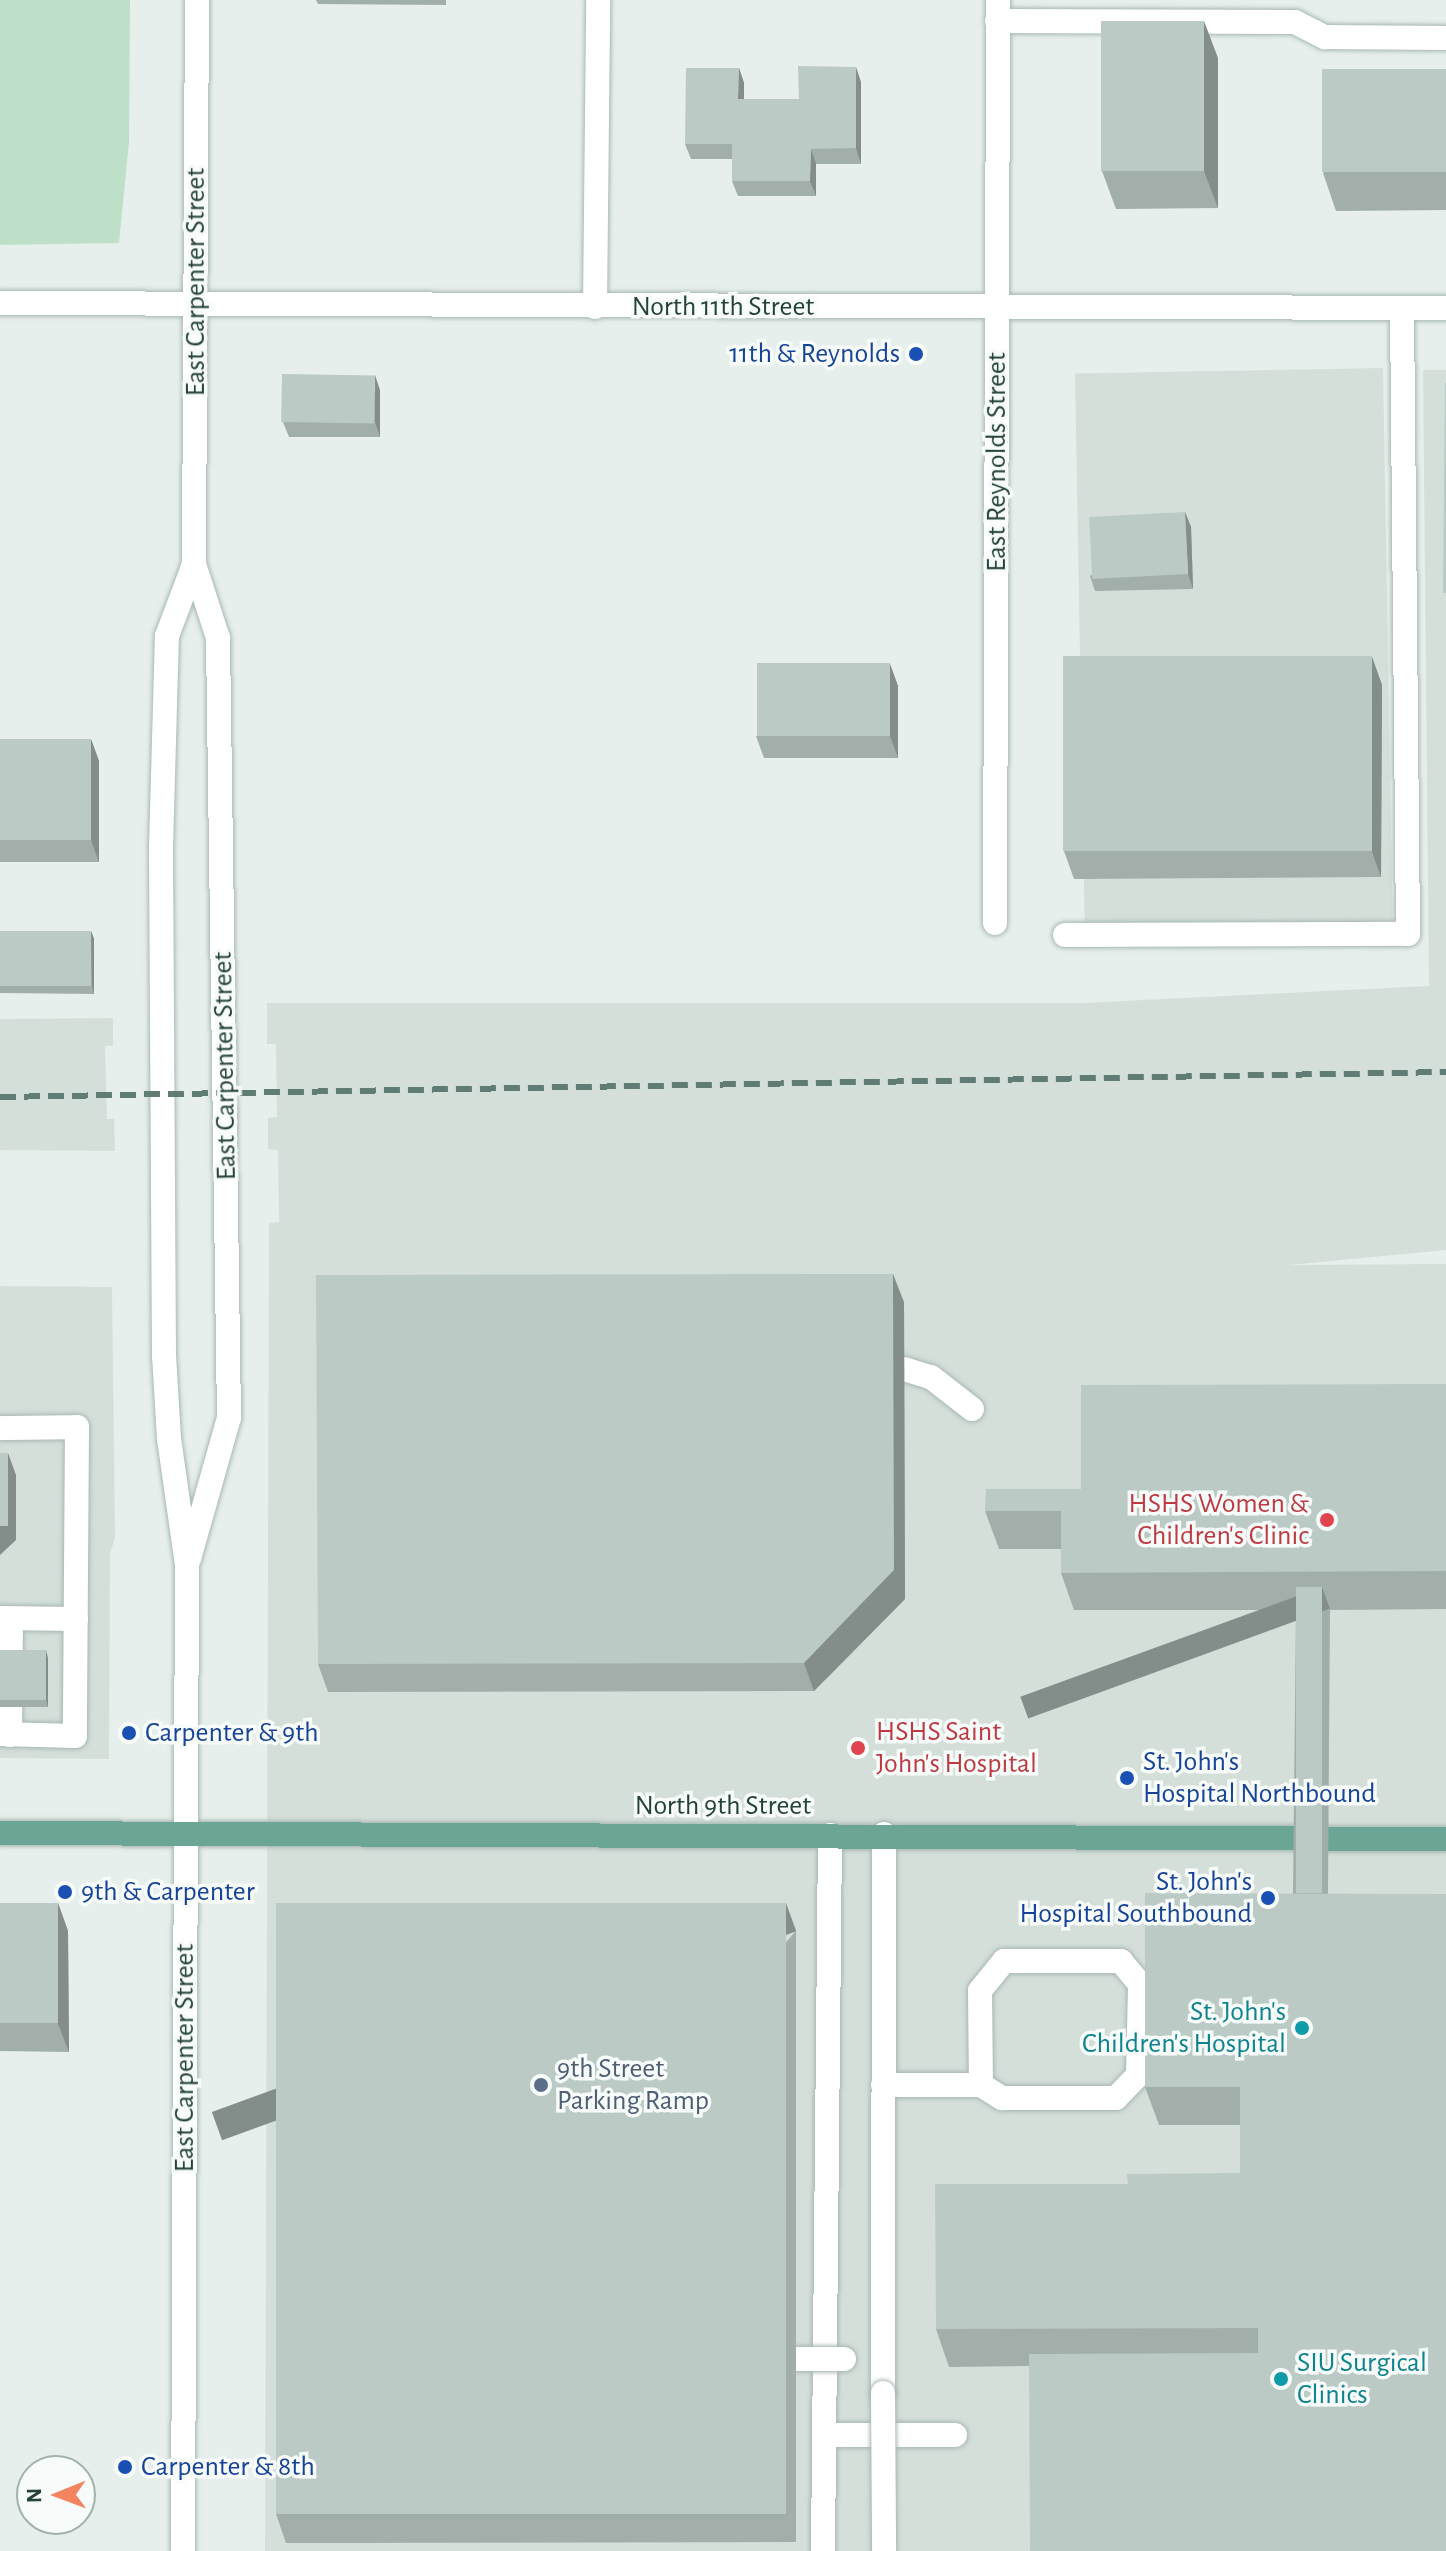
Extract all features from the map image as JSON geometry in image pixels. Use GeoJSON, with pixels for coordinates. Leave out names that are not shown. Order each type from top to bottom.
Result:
{"type":"FeatureCollection","features":[{"type":"Feature","properties":{"kind":"main road","name":"North 9th Street"},"geometry":{"type":"LineString","coordinates":[[0,1833],[884,1834],[1446,1839]]}},
{"type":"Feature","properties":{"kind":"street","name":"East Carpenter Street"},"geometry":{"type":"LineString","coordinates":[[187,1565],[229,1418],[218,638],[194,564],[197,0]]}},
{"type":"Feature","properties":{"kind":"street"},"geometry":{"type":"LineString","coordinates":[[595,307],[598,0]]}},
{"type":"Feature","properties":{"kind":"street"},"geometry":{"type":"LineString","coordinates":[[998,10],[1295,22],[1325,37],[1446,38]]}},
{"type":"Feature","properties":{"kind":"street","name":"East Reynolds Street"},"geometry":{"type":"LineString","coordinates":[[995,923],[998,10]]}},
{"type":"Feature","properties":{"kind":"street","name":"North 11th Street"},"geometry":{"type":"LineString","coordinates":[[0,303],[1446,308]]}},
{"type":"Feature","properties":{"kind":"street"},"geometry":{"type":"LineString","coordinates":[[1065,935],[1408,934],[1402,308]]}},
{"type":"Feature","properties":{"kind":"street","name":"East Carpenter Street"},"geometry":{"type":"LineString","coordinates":[[183,2551],[187,1565],[169,1439],[164,1356],[161,848],[167,636],[194,564]]}},
{"type":"Feature","properties":{"kind":"street"},"geometry":{"type":"LineString","coordinates":[[904,1369],[931,1377],[972,1409]]}},
{"type":"Feature","properties":{"kind":"street"},"geometry":{"type":"LineString","coordinates":[[0,1428],[77,1427],[76,1619],[75,1736],[5,1734],[5,1618],[76,1619]]}},
{"type":"Feature","properties":{"kind":"street"},"geometry":{"type":"LineString","coordinates":[[884,1834],[884,2551]]}},
{"type":"Feature","properties":{"kind":"street"},"geometry":{"type":"LineString","coordinates":[[823,2551],[830,1835]]}},
{"type":"Feature","properties":{"kind":"street"},"geometry":{"type":"LineString","coordinates":[[883,2085],[981,2085],[1002,2098],[1116,2098],[1138,2075],[1140,1984],[1121,1961],[1004,1961],[980,1991],[981,2085]]}},
{"type":"Feature","properties":{"kind":"street"},"geometry":{"type":"LineString","coordinates":[[797,2359],[883,2360]]}},
{"type":"Feature","properties":{"kind":"street"},"geometry":{"type":"LineString","coordinates":[[824,2435],[955,2435]]}},
{"type":"Feature","properties":{"kind":"shaded area"},"geometry":{"type":"Polygon","coordinates":[[[1383,368],[1393,923],[1085,928],[1075,373],[1383,368]]]}},
{"type":"Feature","properties":{"kind":"shaded area","name":"HSHS Saint John's Hospital"},"geometry":{"type":"Polygon","coordinates":[[[1423,370],[1446,370],[1446,1250],[1289,1265],[1446,1264],[1446,2551],[265,2551],[269,1223],[279,1222],[278,1150],[268,1149],[268,1118],[277,1117],[276,1044],[267,1044],[267,1003],[1082,1003],[1429,986],[1423,370]]]}},
{"type":"Feature","properties":{"kind":"shaded area"},"geometry":{"type":"Polygon","coordinates":[[[113,1018],[113,1046],[105,1046],[107,1119],[114,1119],[115,1151],[0,1150],[0,1019],[113,1018]]]}},
{"type":"Feature","properties":{"kind":"shaded area"},"geometry":{"type":"Polygon","coordinates":[[[0,1286],[112,1287],[115,1538],[110,1553],[109,1759],[0,1758],[0,1286]]]}},
{"type":"Feature","properties":{"kind":"green space"},"geometry":{"type":"Polygon","coordinates":[[[0,0],[130,0],[129,142],[119,243],[0,245],[0,0]]]}},
{"type":"Feature","properties":{"kind":"building"},"geometry":{"type":"Polygon","coordinates":[[[1101,21],[1204,21],[1204,171],[1101,171],[1101,21]]]}},
{"type":"Feature","properties":{"kind":"building"},"geometry":{"type":"Polygon","coordinates":[[[798,66],[856,67],[856,148],[811,149],[810,181],[732,181],[732,144],[685,144],[686,68],[739,68],[738,99],[799,99],[798,66]]]}},
{"type":"Feature","properties":{"kind":"building"},"geometry":{"type":"Polygon","coordinates":[[[1322,69],[1446,69],[1446,172],[1322,172],[1322,69]]]}},
{"type":"Feature","properties":{"kind":"building"},"geometry":{"type":"Polygon","coordinates":[[[282,374],[375,376],[374,424],[281,422],[282,374]]]}},
{"type":"Feature","properties":{"kind":"building"},"geometry":{"type":"Polygon","coordinates":[[[1445,383],[1446,593],[1443,593],[1445,383]]]}},
{"type":"Feature","properties":{"kind":"building"},"geometry":{"type":"Polygon","coordinates":[[[1185,512],[1188,574],[1092,579],[1089,517],[1185,512]]]}},
{"type":"Feature","properties":{"kind":"building"},"geometry":{"type":"Polygon","coordinates":[[[1063,656],[1372,656],[1372,851],[1063,851],[1063,656]]]}},
{"type":"Feature","properties":{"kind":"building"},"geometry":{"type":"Polygon","coordinates":[[[757,663],[890,663],[890,736],[757,736],[757,663]]]}},
{"type":"Feature","properties":{"kind":"building"},"geometry":{"type":"Polygon","coordinates":[[[0,739],[91,739],[91,840],[0,840],[0,739]]]}},
{"type":"Feature","properties":{"kind":"building"},"geometry":{"type":"Polygon","coordinates":[[[0,931],[91,931],[91,986],[0,986],[0,931]]]}},
{"type":"Feature","properties":{"kind":"building"},"geometry":{"type":"Polygon","coordinates":[[[893,1274],[894,1570],[804,1663],[318,1664],[316,1275],[893,1274]]]}},
{"type":"Feature","properties":{"kind":"building"},"geometry":{"type":"Polygon","coordinates":[[[1446,1384],[1446,1571],[1061,1573],[1061,1511],[985,1511],[986,1489],[1081,1489],[1081,1385],[1446,1384]]]}},
{"type":"Feature","properties":{"kind":"building"},"geometry":{"type":"Polygon","coordinates":[[[0,1453],[8,1453],[8,1526],[0,1526],[0,1453]]]}},
{"type":"Feature","properties":{"kind":"building"},"geometry":{"type":"Polygon","coordinates":[[[1296,1587],[1322,1587],[1322,1893],[1296,1893],[1296,1587]]]}},
{"type":"Feature","properties":{"kind":"building"},"geometry":{"type":"Polygon","coordinates":[[[0,1650],[46,1650],[46,1700],[0,1700],[0,1650]]]}},
{"type":"Feature","properties":{"kind":"building"},"geometry":{"type":"Polygon","coordinates":[[[1145,1893],[1446,1894],[1446,2551],[1030,2551],[1029,2354],[1258,2353],[1258,2328],[936,2329],[935,2184],[1128,2184],[1127,2174],[1240,2173],[1240,2087],[1145,2087],[1145,1893]]]}},
{"type":"Feature","properties":{"kind":"building"},"geometry":{"type":"Polygon","coordinates":[[[0,1903],[58,1903],[58,2023],[0,2023],[0,1903]]]}},
{"type":"Feature","properties":{"kind":"building","name":"9th Street Parking Ramp"},"geometry":{"type":"Polygon","coordinates":[[[276,1903],[786,1903],[786,2514],[276,2514],[276,1903]]]}},
{"type":"Feature","properties":{"kind":"railway"},"geometry":{"type":"LineString","coordinates":[[0,1097],[1446,1072]]}},
{"type":"Feature","properties":{"kind":"place","name":"11th & Reynolds"},"geometry":{"type":"Point","coordinates":[916,354]}},
{"type":"Feature","properties":{"kind":"place","name":"HSHS Women & Children's Clinic"},"geometry":{"type":"Point","coordinates":[1327,1520]}},
{"type":"Feature","properties":{"kind":"place","name":"Carpenter & 9th"},"geometry":{"type":"Point","coordinates":[129,1733]}},
{"type":"Feature","properties":{"kind":"place","name":"HSHS Saint John's Hospital"},"geometry":{"type":"Point","coordinates":[858,1748]}},
{"type":"Feature","properties":{"kind":"place","name":"St. John's Hospital Northbound"},"geometry":{"type":"Point","coordinates":[1127,1778]}},
{"type":"Feature","properties":{"kind":"place","name":"9th & Carpenter"},"geometry":{"type":"Point","coordinates":[65,1892]}},
{"type":"Feature","properties":{"kind":"place","name":"St. John's Hospital Southbound"},"geometry":{"type":"Point","coordinates":[1268,1898]}},
{"type":"Feature","properties":{"kind":"place","name":"St. John's Children's Hospital"},"geometry":{"type":"Point","coordinates":[1302,2028]}},
{"type":"Feature","properties":{"kind":"place","name":"9th Street Parking Ramp"},"geometry":{"type":"Point","coordinates":[541,2085]}},
{"type":"Feature","properties":{"kind":"place","name":"SIU Surgical Clinics"},"geometry":{"type":"Point","coordinates":[1281,2379]}},
{"type":"Feature","properties":{"kind":"place","name":"Carpenter & 8th"},"geometry":{"type":"Point","coordinates":[125,2467]}}]}
